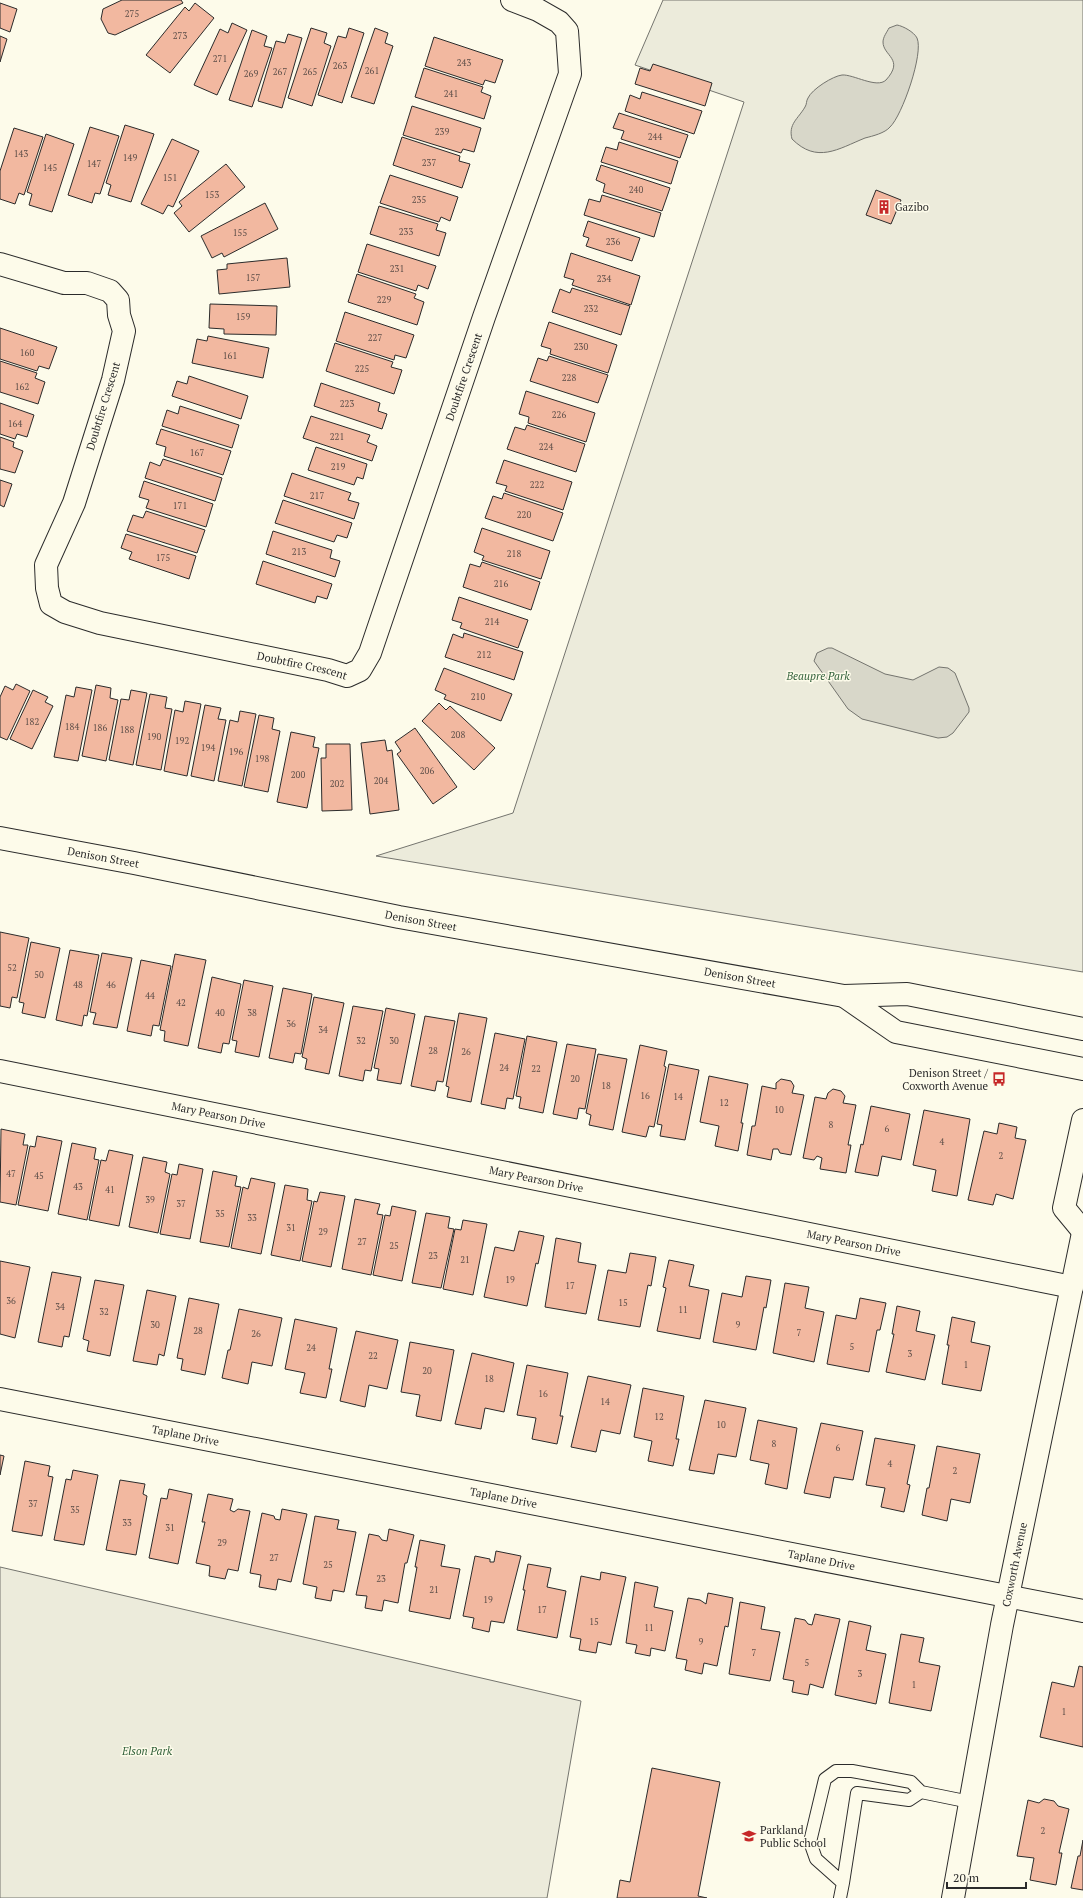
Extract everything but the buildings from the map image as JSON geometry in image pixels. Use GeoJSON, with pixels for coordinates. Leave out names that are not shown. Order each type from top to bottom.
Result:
{"type":"FeatureCollection","features":[{"type":"Feature","properties":{"kind":"street","name":"Doubtfire Crescent"},"geometry":{"type":"LineString","coordinates":[[0,264],[64,283],[87,283],[110,291],[118,300],[119,315],[124,331],[113,380],[74,503],[46,565],[47,588],[51,604],[65,612],[100,623],[328,670],[348,676],[360,670],[370,653],[484,317],[570,74],[567,32],[559,22],[538,10],[512,0]]}},
{"type":"Feature","properties":{"kind":"street","name":"Denison Street"},"geometry":{"type":"LineString","coordinates":[[0,838],[134,863],[399,917],[844,996],[907,994],[1083,1030]]}},
{"type":"Feature","properties":{"kind":"street","name":"Denison Street"},"geometry":{"type":"LineString","coordinates":[[844,996],[896,1032],[1083,1069]]}},
{"type":"Feature","properties":{"kind":"street","name":"Mary Pearson Drive"},"geometry":{"type":"LineString","coordinates":[[0,1071],[1072,1287]]}},
{"type":"Feature","properties":{"kind":"street","name":"Coxworth Avenue"},"geometry":{"type":"LineString","coordinates":[[953,1898],[1007,1596],[1083,1232],[1064,1208],[1083,1120]]}},
{"type":"Feature","properties":{"kind":"street","name":"Taplane Drive"},"geometry":{"type":"LineString","coordinates":[[0,1399],[1083,1611]]}},
{"type":"Feature","properties":{"kind":"lane"},"geometry":{"type":"LineString","coordinates":[[842,1883],[816,1859],[810,1842],[826,1779],[836,1771],[852,1771],[911,1782],[921,1792],[970,1802]]}},
{"type":"Feature","properties":{"kind":"lane"},"geometry":{"type":"LineString","coordinates":[[840,1898],[857,1793],[909,1800],[921,1792]]}},
{"type":"Feature","properties":{"kind":"green space","name":"Beaupre Park"},"geometry":{"type":"Polygon","coordinates":[[[663,0],[1083,0],[1083,972],[376,856],[513,813],[744,102],[635,65],[663,0]]]}},
{"type":"Feature","properties":{"kind":"green space","name":"Elson Park"},"geometry":{"type":"Polygon","coordinates":[[[0,1567],[581,1701],[547,1898],[0,1898],[0,1567]]]}},
{"type":"Feature","properties":{"kind":"shaded area"},"geometry":{"type":"Polygon","coordinates":[[[897,25],[905,28],[917,38],[918,46],[915,70],[911,84],[895,121],[890,127],[879,134],[865,138],[837,150],[819,153],[801,147],[792,139],[791,129],[794,122],[805,107],[810,94],[833,78],[842,75],[877,83],[886,80],[894,67],[892,58],[884,47],[883,40],[889,28],[897,25]]]}},
{"type":"Feature","properties":{"kind":"shaded area"},"geometry":{"type":"Polygon","coordinates":[[[828,648],[832,648],[885,674],[913,680],[939,667],[948,668],[955,673],[969,708],[969,712],[953,733],[947,737],[938,738],[862,719],[848,709],[814,661],[817,653],[828,648]]]}},
{"type":"Feature","properties":{"kind":"place","name":"Gazibo"},"geometry":{"type":"Point","coordinates":[884,207]}},
{"type":"Feature","properties":{"kind":"place","name":"Denison Street / Coxworth Avenue"},"geometry":{"type":"Point","coordinates":[999,1079]}},
{"type":"Feature","properties":{"kind":"place","name":"Parkland Public School"},"geometry":{"type":"Point","coordinates":[749,1836]}}]}
